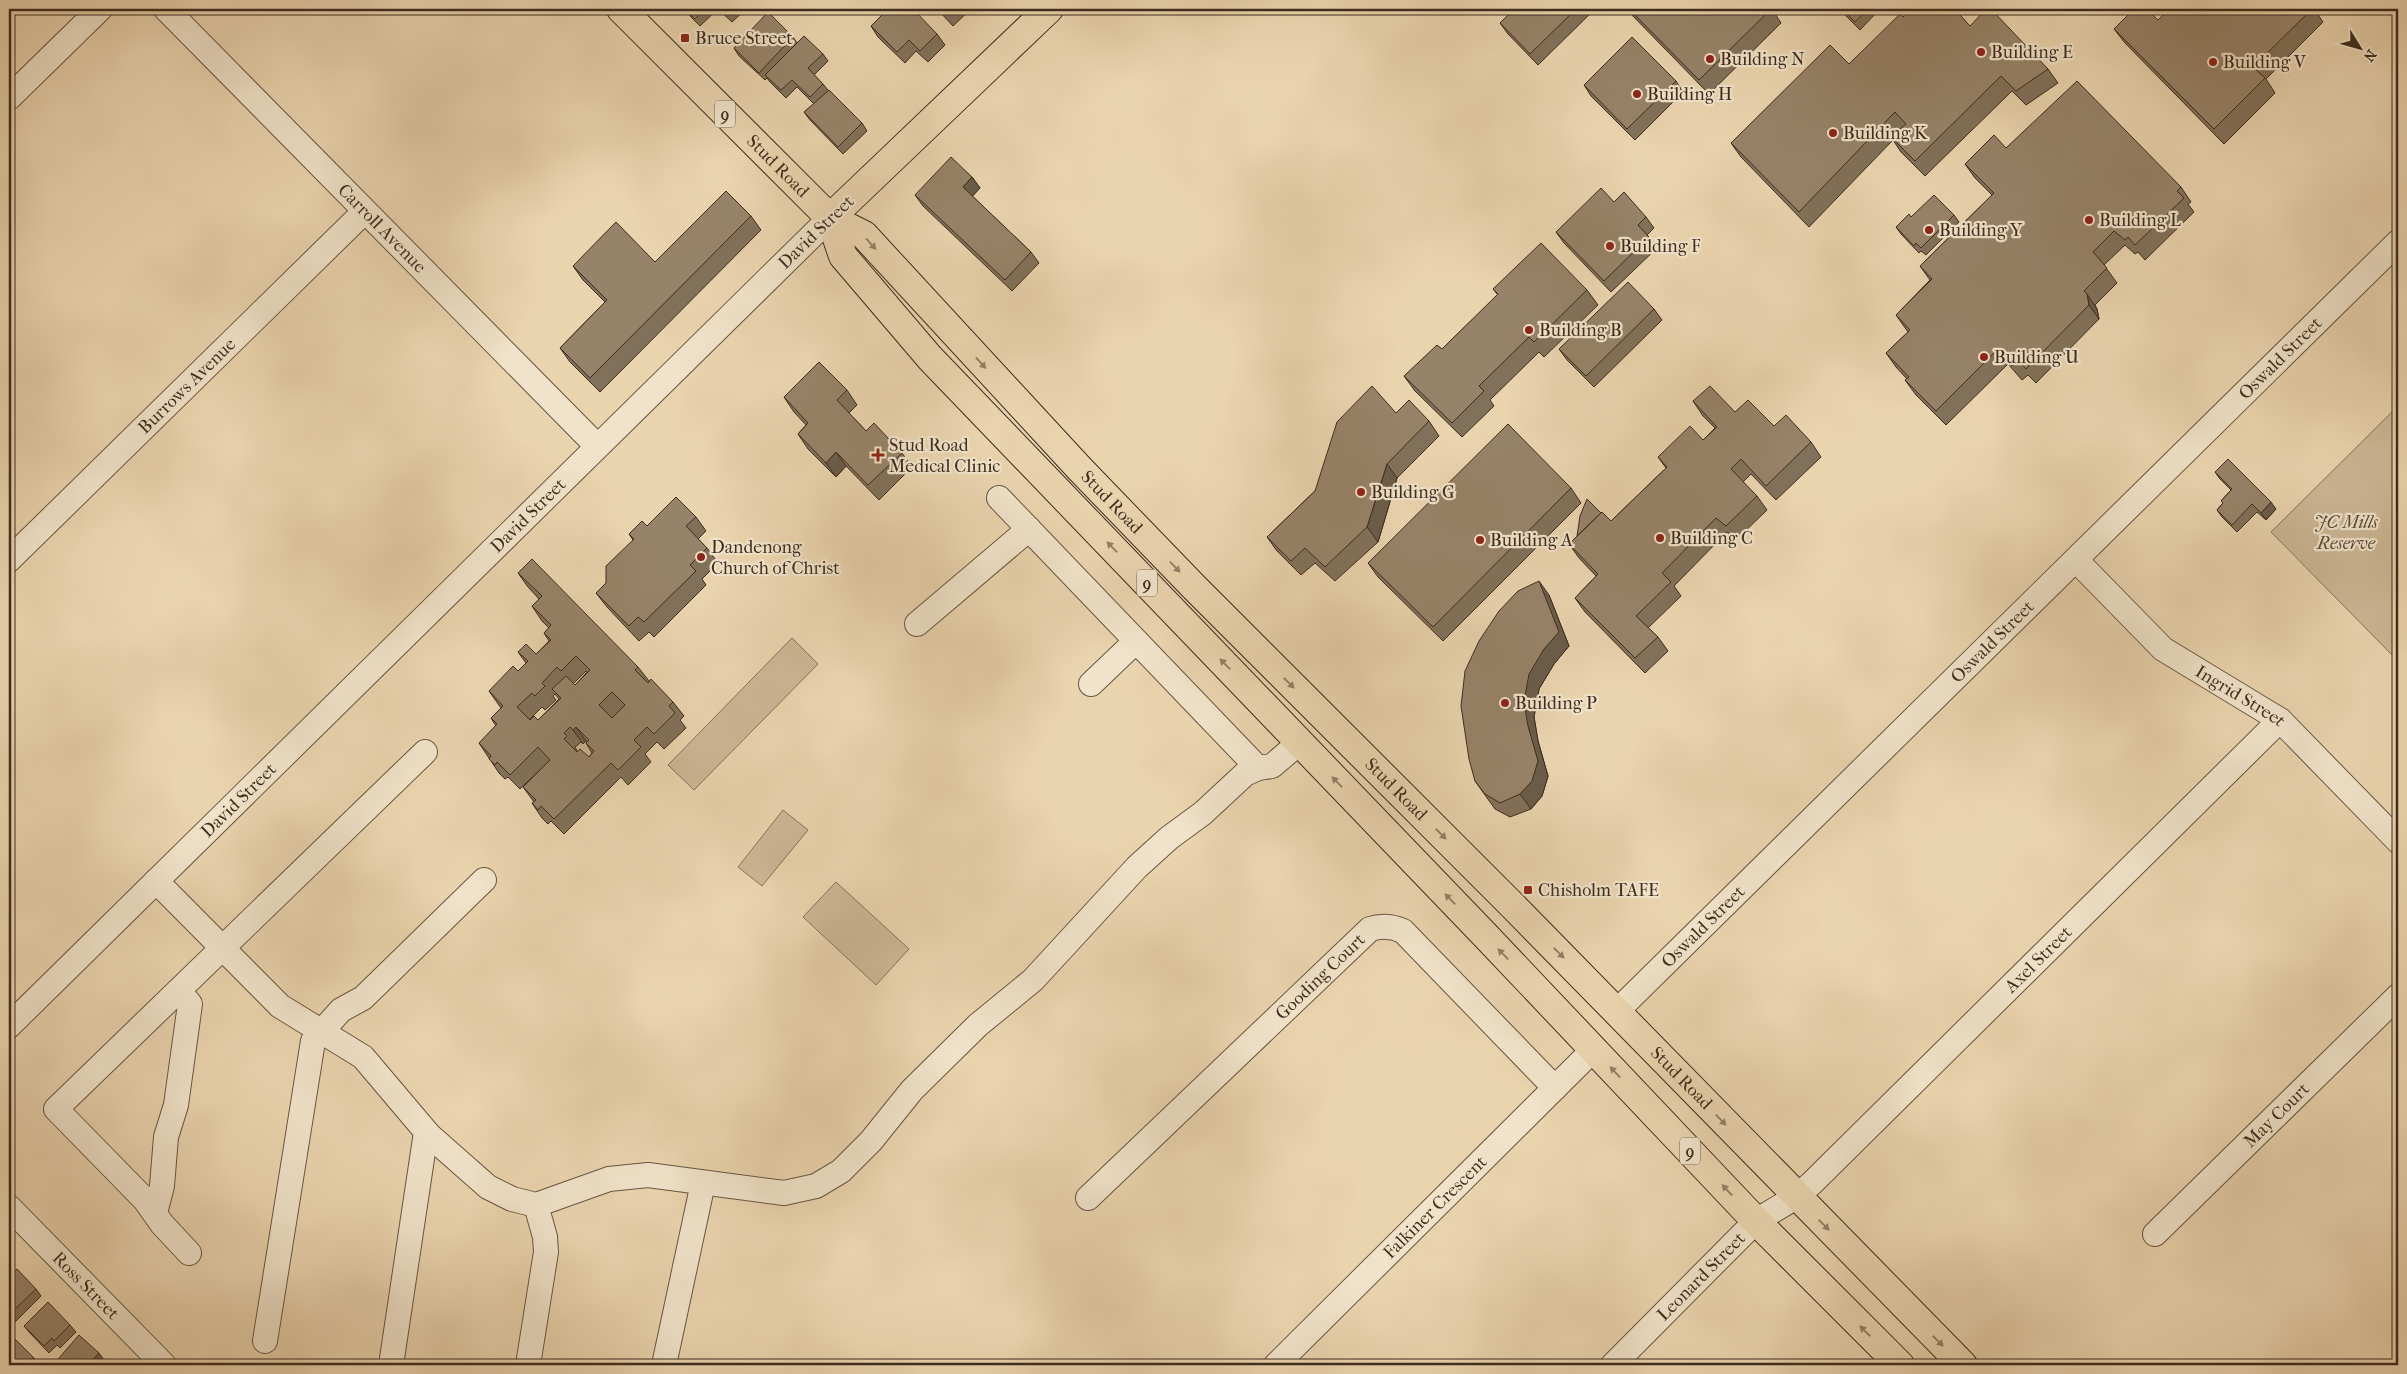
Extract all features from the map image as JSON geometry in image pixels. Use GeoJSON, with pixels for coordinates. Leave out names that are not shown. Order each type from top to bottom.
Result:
{"type":"FeatureCollection","features":[{"type":"Feature","properties":{"kind":"main road","name":"Stud Road"},"geometry":{"type":"LineString","coordinates":[[620,9],[830,218],[864,235],[1093,483],[1962,1365]]}},
{"type":"Feature","properties":{"kind":"main road","name":"David Street"},"geometry":{"type":"LineString","coordinates":[[830,218],[1049,9]]}},
{"type":"Feature","properties":{"kind":"main road","name":"Stud Road"},"geometry":{"type":"LineString","coordinates":[[830,218],[843,256],[930,358],[1300,742],[1756,1221],[1900,1365]]}},
{"type":"Feature","properties":{"kind":"main road","name":"Oswald Street"},"geometry":{"type":"LineString","coordinates":[[1594,1050],[1616,1012]]}},
{"type":"Feature","properties":{"kind":"street"},"geometry":{"type":"LineString","coordinates":[[9,98],[100,9]]}},
{"type":"Feature","properties":{"kind":"street","name":"Carroll Avenue"},"geometry":{"type":"LineString","coordinates":[[166,9],[364,212],[597,446]]}},
{"type":"Feature","properties":{"kind":"street","name":"Burrows Avenue"},"geometry":{"type":"LineString","coordinates":[[9,560],[364,212]]}},
{"type":"Feature","properties":{"kind":"street","name":"David Street"},"geometry":{"type":"LineString","coordinates":[[9,1026],[830,218]]}},
{"type":"Feature","properties":{"kind":"street","name":"Oswald Street"},"geometry":{"type":"LineString","coordinates":[[1616,1012],[2398,242]]}},
{"type":"Feature","properties":{"kind":"street"},"geometry":{"type":"LineString","coordinates":[[1000,498],[1135,642],[1258,768]]}},
{"type":"Feature","properties":{"kind":"street"},"geometry":{"type":"LineString","coordinates":[[918,624],[1029,529]]}},
{"type":"Feature","properties":{"kind":"street","name":"Ingrid Street"},"geometry":{"type":"LineString","coordinates":[[2076,560],[2163,649],[2280,720],[2398,841]]}},
{"type":"Feature","properties":{"kind":"street"},"geometry":{"type":"LineString","coordinates":[[1091,684],[1135,642]]}},
{"type":"Feature","properties":{"kind":"street","name":"Axel Street"},"geometry":{"type":"LineString","coordinates":[[1796,1197],[2280,720]]}},
{"type":"Feature","properties":{"kind":"street"},"geometry":{"type":"LineString","coordinates":[[156,881],[280,1006],[362,1057],[426,1132],[488,1187],[512,1198],[536,1205],[609,1179],[648,1175],[784,1193],[816,1186],[841,1171],[871,1141],[912,1090],[978,1025],[1033,980],[1137,867],[1169,838],[1203,813],[1245,774],[1258,768],[1272,766],[1300,742]]}},
{"type":"Feature","properties":{"kind":"street"},"geometry":{"type":"LineString","coordinates":[[189,1253],[162,1224],[155,1213],[56,1109],[224,949],[425,752]]}},
{"type":"Feature","properties":{"kind":"street"},"geometry":{"type":"LineString","coordinates":[[265,1341],[313,1041],[341,1010],[363,998],[484,880]]}},
{"type":"Feature","properties":{"kind":"street","name":"Gooding Court"},"geometry":{"type":"LineString","coordinates":[[1088,1198],[1370,929],[1377,927],[1395,927],[1403,931],[1555,1088]]}},
{"type":"Feature","properties":{"kind":"street"},"geometry":{"type":"LineString","coordinates":[[155,1213],[162,1186],[166,1137],[176,1105],[190,1004],[179,991]]}},
{"type":"Feature","properties":{"kind":"street","name":"May Court"},"geometry":{"type":"LineString","coordinates":[[2155,1234],[2398,996]]}},
{"type":"Feature","properties":{"kind":"street","name":"Falkiner Crescent"},"geometry":{"type":"LineString","coordinates":[[1276,1365],[1594,1050]]}},
{"type":"Feature","properties":{"kind":"street"},"geometry":{"type":"LineString","coordinates":[[391,1365],[426,1132]]}},
{"type":"Feature","properties":{"kind":"street"},"geometry":{"type":"LineString","coordinates":[[664,1365],[703,1183]]}},
{"type":"Feature","properties":{"kind":"street","name":"Leonard Street"},"geometry":{"type":"LineString","coordinates":[[1613,1365],[1756,1221],[1796,1197]]}},
{"type":"Feature","properties":{"kind":"street"},"geometry":{"type":"LineString","coordinates":[[528,1365],[546,1252],[545,1236],[536,1205]]}},
{"type":"Feature","properties":{"kind":"street","name":"Ross Street"},"geometry":{"type":"LineString","coordinates":[[9,1207],[164,1365]]}},
{"type":"Feature","properties":{"kind":"green space","name":"JC Mills Reserve"},"geometry":{"type":"Polygon","coordinates":[[[2398,406],[2398,661],[2271,532],[2398,406]]]}},
{"type":"Feature","properties":{"kind":"green space"},"geometry":{"type":"Polygon","coordinates":[[[792,638],[818,664],[694,790],[668,765],[792,638]]]}},
{"type":"Feature","properties":{"kind":"green space"},"geometry":{"type":"Polygon","coordinates":[[[586,741],[599,754],[604,766],[574,754],[574,748],[581,742],[583,744],[586,741]]]}},
{"type":"Feature","properties":{"kind":"green space"},"geometry":{"type":"Polygon","coordinates":[[[783,810],[808,830],[762,886],[738,867],[783,810]]]}},
{"type":"Feature","properties":{"kind":"green space"},"geometry":{"type":"Polygon","coordinates":[[[836,882],[909,949],[876,985],[803,917],[836,882]]]}},
{"type":"Feature","properties":{"kind":"building"},"geometry":{"type":"Polygon","coordinates":[[[685,9],[705,9],[695,19],[685,9]]]}},
{"type":"Feature","properties":{"kind":"building"},"geometry":{"type":"Polygon","coordinates":[[[721,9],[733,9],[727,15],[721,9]]]}},
{"type":"Feature","properties":{"kind":"building"},"geometry":{"type":"Polygon","coordinates":[[[888,9],[913,9],[937,34],[920,51],[909,40],[897,52],[871,26],[888,9]]]}},
{"type":"Feature","properties":{"kind":"building"},"geometry":{"type":"Polygon","coordinates":[[[940,9],[952,9],[946,15],[940,9]]]}},
{"type":"Feature","properties":{"kind":"building"},"geometry":{"type":"Polygon","coordinates":[[[1504,9],[1576,9],[1530,54],[1500,23],[1509,14],[1504,9]]]}},
{"type":"Feature","properties":{"kind":"building","name":"Building N"},"geometry":{"type":"Polygon","coordinates":[[[1629,9],[1771,9],[1699,80],[1629,9]]]}},
{"type":"Feature","properties":{"kind":"building"},"geometry":{"type":"Polygon","coordinates":[[[1842,9],[1868,9],[1855,22],[1842,9]]]}},
{"type":"Feature","properties":{"kind":"building","name":"Building K"},"geometry":{"type":"Polygon","coordinates":[[[1910,9],[1955,9],[1970,26],[1986,9],[1991,9],[2048,69],[2016,91],[2001,76],[1915,161],[1891,137],[1906,124],[1895,112],[1799,212],[1731,143],[1830,45],[1849,64],[1900,14],[1903,17],[1910,9]]]}},
{"type":"Feature","properties":{"kind":"building","name":"Building V"},"geometry":{"type":"Polygon","coordinates":[[[2134,9],[2147,9],[2158,20],[2169,9],[2312,9],[2253,67],[2265,78],[2214,129],[2114,29],[2134,9]]]}},
{"type":"Feature","properties":{"kind":"building"},"geometry":{"type":"Polygon","coordinates":[[[768,12],[793,37],[759,73],[734,48],[768,12]]]}},
{"type":"Feature","properties":{"kind":"building"},"geometry":{"type":"Polygon","coordinates":[[[804,36],[823,54],[808,68],[823,84],[810,97],[792,80],[781,90],[765,75],[804,36]]]}},
{"type":"Feature","properties":{"kind":"building","name":"Building H"},"geometry":{"type":"Polygon","coordinates":[[[1632,37],[1676,81],[1627,129],[1584,85],[1632,37]]]}},
{"type":"Feature","properties":{"kind":"building","name":"Building L"},"geometry":{"type":"Polygon","coordinates":[[[2077,81],[2181,187],[2177,191],[2184,198],[2135,245],[2128,237],[2125,240],[2114,231],[2093,252],[2107,268],[2084,291],[2087,294],[2089,305],[2026,369],[2018,360],[2012,366],[1997,350],[1936,411],[1905,380],[1909,377],[1886,353],[1910,330],[1896,315],[1932,279],[1920,266],[1994,193],[1965,164],[1994,135],[2006,148],[2077,81]]]}},
{"type":"Feature","properties":{"kind":"building"},"geometry":{"type":"Polygon","coordinates":[[[829,90],[862,123],[838,147],[804,112],[829,90]]]}},
{"type":"Feature","properties":{"kind":"building"},"geometry":{"type":"Polygon","coordinates":[[[951,157],[972,177],[963,187],[1031,252],[1005,280],[915,195],[951,157]]]}},
{"type":"Feature","properties":{"kind":"building","name":"Building F"},"geometry":{"type":"Polygon","coordinates":[[[1601,188],[1614,202],[1624,192],[1646,217],[1638,225],[1649,237],[1604,281],[1556,232],[1601,188]]]}},
{"type":"Feature","properties":{"kind":"building"},"geometry":{"type":"Polygon","coordinates":[[[726,191],[751,216],[590,378],[560,348],[607,300],[573,266],[616,222],[655,262],[726,191]]]}},
{"type":"Feature","properties":{"kind":"building","name":"Building Y"},"geometry":{"type":"Polygon","coordinates":[[[1934,195],[1954,215],[1921,248],[1916,243],[1914,246],[1896,227],[1909,214],[1911,217],[1934,195]]]}},
{"type":"Feature","properties":{"kind":"building","name":"Building B"},"geometry":{"type":"Polygon","coordinates":[[[1541,243],[1587,290],[1534,342],[1529,337],[1479,386],[1484,391],[1452,423],[1404,376],[1437,345],[1442,349],[1498,294],[1493,289],[1541,243]]]}},
{"type":"Feature","properties":{"kind":"building"},"geometry":{"type":"Polygon","coordinates":[[[1628,282],[1654,309],[1586,376],[1559,349],[1628,282]]]}},
{"type":"Feature","properties":{"kind":"building"},"geometry":{"type":"Polygon","coordinates":[[[819,362],[847,390],[837,400],[866,431],[874,423],[902,453],[868,485],[836,452],[826,463],[798,434],[808,423],[784,397],[819,362]]]}},
{"type":"Feature","properties":{"kind":"building","name":"Building G"},"geometry":{"type":"Polygon","coordinates":[[[1372,386],[1396,413],[1409,400],[1429,421],[1387,464],[1367,527],[1325,567],[1305,548],[1291,561],[1267,537],[1315,491],[1337,422],[1372,386]]]}},
{"type":"Feature","properties":{"kind":"building","name":"Building C"},"geometry":{"type":"Polygon","coordinates":[[[1710,386],[1735,412],[1748,400],[1774,426],[1786,415],[1811,442],[1766,486],[1741,459],[1731,469],[1757,496],[1726,526],[1716,518],[1662,573],[1671,582],[1636,616],[1658,637],[1635,658],[1575,598],[1598,574],[1569,544],[1602,512],[1611,521],[1664,470],[1667,467],[1658,457],[1690,426],[1703,440],[1717,427],[1693,401],[1710,386]]]}},
{"type":"Feature","properties":{"kind":"building","name":"Building A"},"geometry":{"type":"Polygon","coordinates":[[[1508,424],[1571,488],[1433,627],[1368,563],[1508,424]]]}},
{"type":"Feature","properties":{"kind":"building"},"geometry":{"type":"Polygon","coordinates":[[[2228,459],[2271,502],[2261,513],[2252,504],[2232,525],[2217,510],[2223,503],[2221,501],[2232,489],[2215,472],[2228,459]]]}},
{"type":"Feature","properties":{"kind":"building"},"geometry":{"type":"Polygon","coordinates":[[[676,497],[696,517],[686,526],[707,548],[690,565],[696,571],[644,622],[638,617],[629,626],[596,593],[606,583],[606,566],[634,539],[629,534],[642,521],[647,526],[676,497]]]}},
{"type":"Feature","properties":{"kind":"building"},"geometry":{"type":"Polygon","coordinates":[[[1587,499],[1601,513],[1577,536],[1580,516],[1587,499]]]}},
{"type":"Feature","properties":{"kind":"building"},"geometry":{"type":"Polygon","coordinates":[[[532,559],[638,667],[635,670],[648,683],[651,679],[673,702],[669,706],[675,713],[654,734],[647,727],[634,740],[641,747],[618,770],[611,763],[554,819],[541,806],[538,810],[532,803],[536,800],[523,787],[550,760],[538,747],[510,775],[497,762],[495,765],[489,759],[491,756],[479,743],[497,724],[491,718],[503,706],[489,691],[513,666],[518,671],[528,661],[518,652],[526,644],[536,654],[551,640],[544,633],[551,625],[532,606],[542,596],[518,573],[532,559]],[[576,656],[561,671],[557,667],[542,683],[545,686],[535,696],[532,693],[517,707],[530,720],[534,716],[538,720],[561,698],[552,689],[566,676],[575,685],[590,670],[576,656]],[[612,692],[599,705],[612,718],[625,705],[612,692]],[[570,727],[564,733],[567,736],[564,739],[577,752],[580,749],[589,757],[594,751],[586,743],[589,740],[576,727],[573,730],[570,727]]]}},
{"type":"Feature","properties":{"kind":"building","name":"Building P"},"geometry":{"type":"Polygon","coordinates":[[[1539,581],[1559,632],[1544,649],[1529,674],[1524,702],[1528,726],[1538,761],[1532,781],[1520,794],[1500,803],[1485,794],[1475,781],[1469,759],[1461,706],[1465,671],[1479,641],[1499,611],[1518,591],[1539,581]]]}},
{"type":"Feature","properties":{"kind":"building"},"geometry":{"type":"Polygon","coordinates":[[[17,1269],[36,1289],[9,1315],[9,1277],[17,1269]]]}},
{"type":"Feature","properties":{"kind":"building"},"geometry":{"type":"Polygon","coordinates":[[[48,1302],[70,1325],[54,1341],[52,1338],[44,1346],[24,1326],[48,1302]]]}},
{"type":"Feature","properties":{"kind":"building"},"geometry":{"type":"Polygon","coordinates":[[[79,1335],[99,1353],[88,1365],[53,1365],[79,1335]]]}},
{"type":"Feature","properties":{"kind":"building"},"geometry":{"type":"Polygon","coordinates":[[[13,1337],[34,1358],[30,1361],[35,1365],[9,1365],[9,1341],[13,1337]]]}},
{"type":"Feature","properties":{"kind":"place","name":"Bruce Street"},"geometry":{"type":"Point","coordinates":[685,38]}},
{"type":"Feature","properties":{"kind":"place","name":"Building E"},"geometry":{"type":"Point","coordinates":[1981,52]}},
{"type":"Feature","properties":{"kind":"place","name":"Building N"},"geometry":{"type":"Point","coordinates":[1710,59]}},
{"type":"Feature","properties":{"kind":"place","name":"Building V"},"geometry":{"type":"Point","coordinates":[2213,62]}},
{"type":"Feature","properties":{"kind":"place","name":"Building H"},"geometry":{"type":"Point","coordinates":[1637,94]}},
{"type":"Feature","properties":{"kind":"place","name":"Building K"},"geometry":{"type":"Point","coordinates":[1833,133]}},
{"type":"Feature","properties":{"kind":"place","name":"Building L"},"geometry":{"type":"Point","coordinates":[2089,220]}},
{"type":"Feature","properties":{"kind":"place","name":"Building Y"},"geometry":{"type":"Point","coordinates":[1929,230]}},
{"type":"Feature","properties":{"kind":"place","name":"Building F"},"geometry":{"type":"Point","coordinates":[1610,246]}},
{"type":"Feature","properties":{"kind":"place","name":"Building B"},"geometry":{"type":"Point","coordinates":[1529,330]}},
{"type":"Feature","properties":{"kind":"place","name":"Building U"},"geometry":{"type":"Point","coordinates":[1984,357]}},
{"type":"Feature","properties":{"kind":"place","name":"Stud Road Medical Clinic"},"geometry":{"type":"Point","coordinates":[878,455]}},
{"type":"Feature","properties":{"kind":"place","name":"Building G"},"geometry":{"type":"Point","coordinates":[1361,492]}},
{"type":"Feature","properties":{"kind":"place","name":"Building C"},"geometry":{"type":"Point","coordinates":[1660,538]}},
{"type":"Feature","properties":{"kind":"place","name":"Building A"},"geometry":{"type":"Point","coordinates":[1480,540]}},
{"type":"Feature","properties":{"kind":"place","name":"Dandenong Church of Christ"},"geometry":{"type":"Point","coordinates":[701,557]}},
{"type":"Feature","properties":{"kind":"place","name":"Building P"},"geometry":{"type":"Point","coordinates":[1505,703]}},
{"type":"Feature","properties":{"kind":"place","name":"Chisholm TAFE"},"geometry":{"type":"Point","coordinates":[1528,890]}}]}
